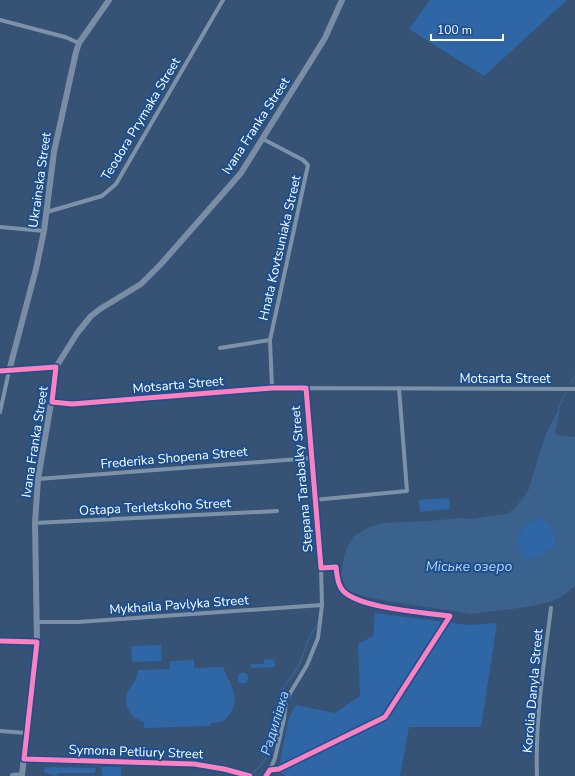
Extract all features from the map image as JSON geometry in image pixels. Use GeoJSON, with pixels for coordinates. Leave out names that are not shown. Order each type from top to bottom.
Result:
{"type":"FeatureCollection","features":[{"type":"Feature","properties":{"kind":"street","name":"Ukrainska Street"},"geometry":{"type":"LineString","coordinates":[[9,371],[36,269],[44,231],[54,152],[76,52],[79,44],[109,0]]}},
{"type":"Feature","properties":{"kind":"street","name":"Teodora Prymaka Street"},"geometry":{"type":"LineString","coordinates":[[47,212],[102,196],[116,184],[223,0]]}},
{"type":"Feature","properties":{"kind":"street","name":"Ivana Franka Street"},"geometry":{"type":"LineString","coordinates":[[23,775],[26,733],[37,642],[35,523],[38,479],[52,402],[56,367],[78,332],[91,316],[136,287],[161,264],[241,173],[325,38],[342,0]]}},
{"type":"Feature","properties":{"kind":"street"},"geometry":{"type":"LineString","coordinates":[[0,20],[65,37],[79,44]]}},
{"type":"Feature","properties":{"kind":"street","name":"Hnata Kovtsuniaka Street"},"geometry":{"type":"LineString","coordinates":[[263,139],[303,160],[308,165],[270,340],[272,388]]}},
{"type":"Feature","properties":{"kind":"street"},"geometry":{"type":"LineString","coordinates":[[0,227],[44,231]]}},
{"type":"Feature","properties":{"kind":"street"},"geometry":{"type":"LineString","coordinates":[[220,348],[270,340]]}},
{"type":"Feature","properties":{"kind":"street"},"geometry":{"type":"LineString","coordinates":[[0,371],[56,367]]}},
{"type":"Feature","properties":{"kind":"street"},"geometry":{"type":"LineString","coordinates":[[0,412],[9,371]]}},
{"type":"Feature","properties":{"kind":"street","name":"Motsarta Street"},"geometry":{"type":"LineString","coordinates":[[52,402],[77,404],[272,388],[575,390]]}},
{"type":"Feature","properties":{"kind":"street","name":"Stepana Tarabalky Street"},"geometry":{"type":"LineString","coordinates":[[266,776],[272,767],[276,753],[284,719],[286,700],[307,665],[316,645],[320,631],[322,605],[318,532],[314,500],[306,388]]}},
{"type":"Feature","properties":{"kind":"street"},"geometry":{"type":"LineString","coordinates":[[314,500],[407,491],[399,388]]}},
{"type":"Feature","properties":{"kind":"street","name":"Frederika Shopena Street"},"geometry":{"type":"LineString","coordinates":[[38,479],[311,458]]}},
{"type":"Feature","properties":{"kind":"street","name":"Ostapa Terletskoho Street"},"geometry":{"type":"LineString","coordinates":[[35,523],[277,511]]}},
{"type":"Feature","properties":{"kind":"street","name":"Mykhaila Pavlyka Street"},"geometry":{"type":"LineString","coordinates":[[37,622],[78,622],[322,605]]}},
{"type":"Feature","properties":{"kind":"street","name":"Korolia Danyla Street"},"geometry":{"type":"LineString","coordinates":[[537,776],[536,746],[538,712],[551,608]]}},
{"type":"Feature","properties":{"kind":"street"},"geometry":{"type":"LineString","coordinates":[[0,641],[37,642]]}},
{"type":"Feature","properties":{"kind":"street"},"geometry":{"type":"LineString","coordinates":[[0,731],[26,733]]}},
{"type":"Feature","properties":{"kind":"street","name":"Symona Petliury Street"},"geometry":{"type":"LineString","coordinates":[[24,759],[194,764],[248,775]]}},
{"type":"Feature","properties":{"kind":"street"},"geometry":{"type":"LineString","coordinates":[[13,776],[23,775]]}},
{"type":"Feature","properties":{"kind":"shaded area"},"geometry":{"type":"Polygon","coordinates":[[[430,0],[567,0],[484,76],[409,29],[430,0]]]}},
{"type":"Feature","properties":{"kind":"shaded area"},"geometry":{"type":"Polygon","coordinates":[[[449,498],[450,509],[420,512],[419,500],[449,498]]]}},
{"type":"Feature","properties":{"kind":"shaded area"},"geometry":{"type":"Polygon","coordinates":[[[538,517],[550,525],[555,537],[555,547],[536,558],[524,560],[517,547],[517,541],[526,525],[538,517]]]}},
{"type":"Feature","properties":{"kind":"shaded area"},"geometry":{"type":"Polygon","coordinates":[[[375,613],[468,625],[497,623],[481,727],[409,727],[400,776],[286,776],[278,771],[289,717],[296,705],[335,713],[360,696],[358,644],[373,636],[375,613]]]}},
{"type":"Feature","properties":{"kind":"shaded area"},"geometry":{"type":"Polygon","coordinates":[[[161,645],[162,661],[132,662],[131,646],[161,645]]]}},
{"type":"Feature","properties":{"kind":"shaded area"},"geometry":{"type":"Polygon","coordinates":[[[274,659],[275,667],[251,668],[250,664],[264,664],[264,660],[274,659]]]}},
{"type":"Feature","properties":{"kind":"shaded area"},"geometry":{"type":"Polygon","coordinates":[[[194,660],[194,668],[223,667],[235,696],[235,702],[230,714],[226,719],[211,723],[210,726],[144,728],[144,722],[133,717],[126,701],[126,696],[137,676],[138,670],[170,669],[170,661],[194,660]]]}},
{"type":"Feature","properties":{"kind":"shaded area"},"geometry":{"type":"Polygon","coordinates":[[[241,673],[245,673],[247,674],[247,682],[241,683],[238,680],[238,676],[241,673]]]}},
{"type":"Feature","properties":{"kind":"shaded area"},"geometry":{"type":"Polygon","coordinates":[[[45,767],[96,768],[95,773],[58,773],[56,776],[44,772],[45,767]]]}},
{"type":"Feature","properties":{"kind":"shaded area"},"geometry":{"type":"Polygon","coordinates":[[[102,767],[121,767],[121,776],[103,776],[101,771],[102,767]]]}},
{"type":"Feature","properties":{"kind":"water","name":"Міське озеро"},"geometry":{"type":"Polygon","coordinates":[[[559,409],[560,411],[555,433],[556,435],[575,437],[575,586],[561,597],[550,602],[527,607],[471,614],[370,598],[351,592],[346,588],[341,575],[344,556],[348,545],[354,536],[369,527],[383,523],[462,518],[470,519],[507,514],[514,509],[528,491],[546,433],[559,409]],[[538,517],[526,525],[519,536],[517,547],[524,560],[536,558],[555,547],[554,533],[550,525],[538,517]]]}},
{"type":"Feature","properties":{"kind":"waterway"},"geometry":{"type":"LineString","coordinates":[[570,384],[575,375]]}},
{"type":"Feature","properties":{"kind":"waterway"},"geometry":{"type":"LineString","coordinates":[[558,410],[565,393]]}},
{"type":"Feature","properties":{"kind":"waterway","name":"Радилівка"},"geometry":{"type":"LineString","coordinates":[[252,774],[266,758],[272,743],[280,695],[298,667],[311,635],[317,625]]}},
{"type":"Feature","properties":{"kind":"cycle path"},"geometry":{"type":"LineString","coordinates":[[0,371],[56,367],[52,402],[72,404],[272,388],[306,388],[321,568],[336,567],[338,581],[341,588],[348,595],[360,600],[391,608],[450,616],[385,717],[279,769],[270,770],[266,776]]}},
{"type":"Feature","properties":{"kind":"cycle path"},"geometry":{"type":"LineString","coordinates":[[0,641],[37,642],[24,759],[194,764],[224,769],[250,776]]}}]}
